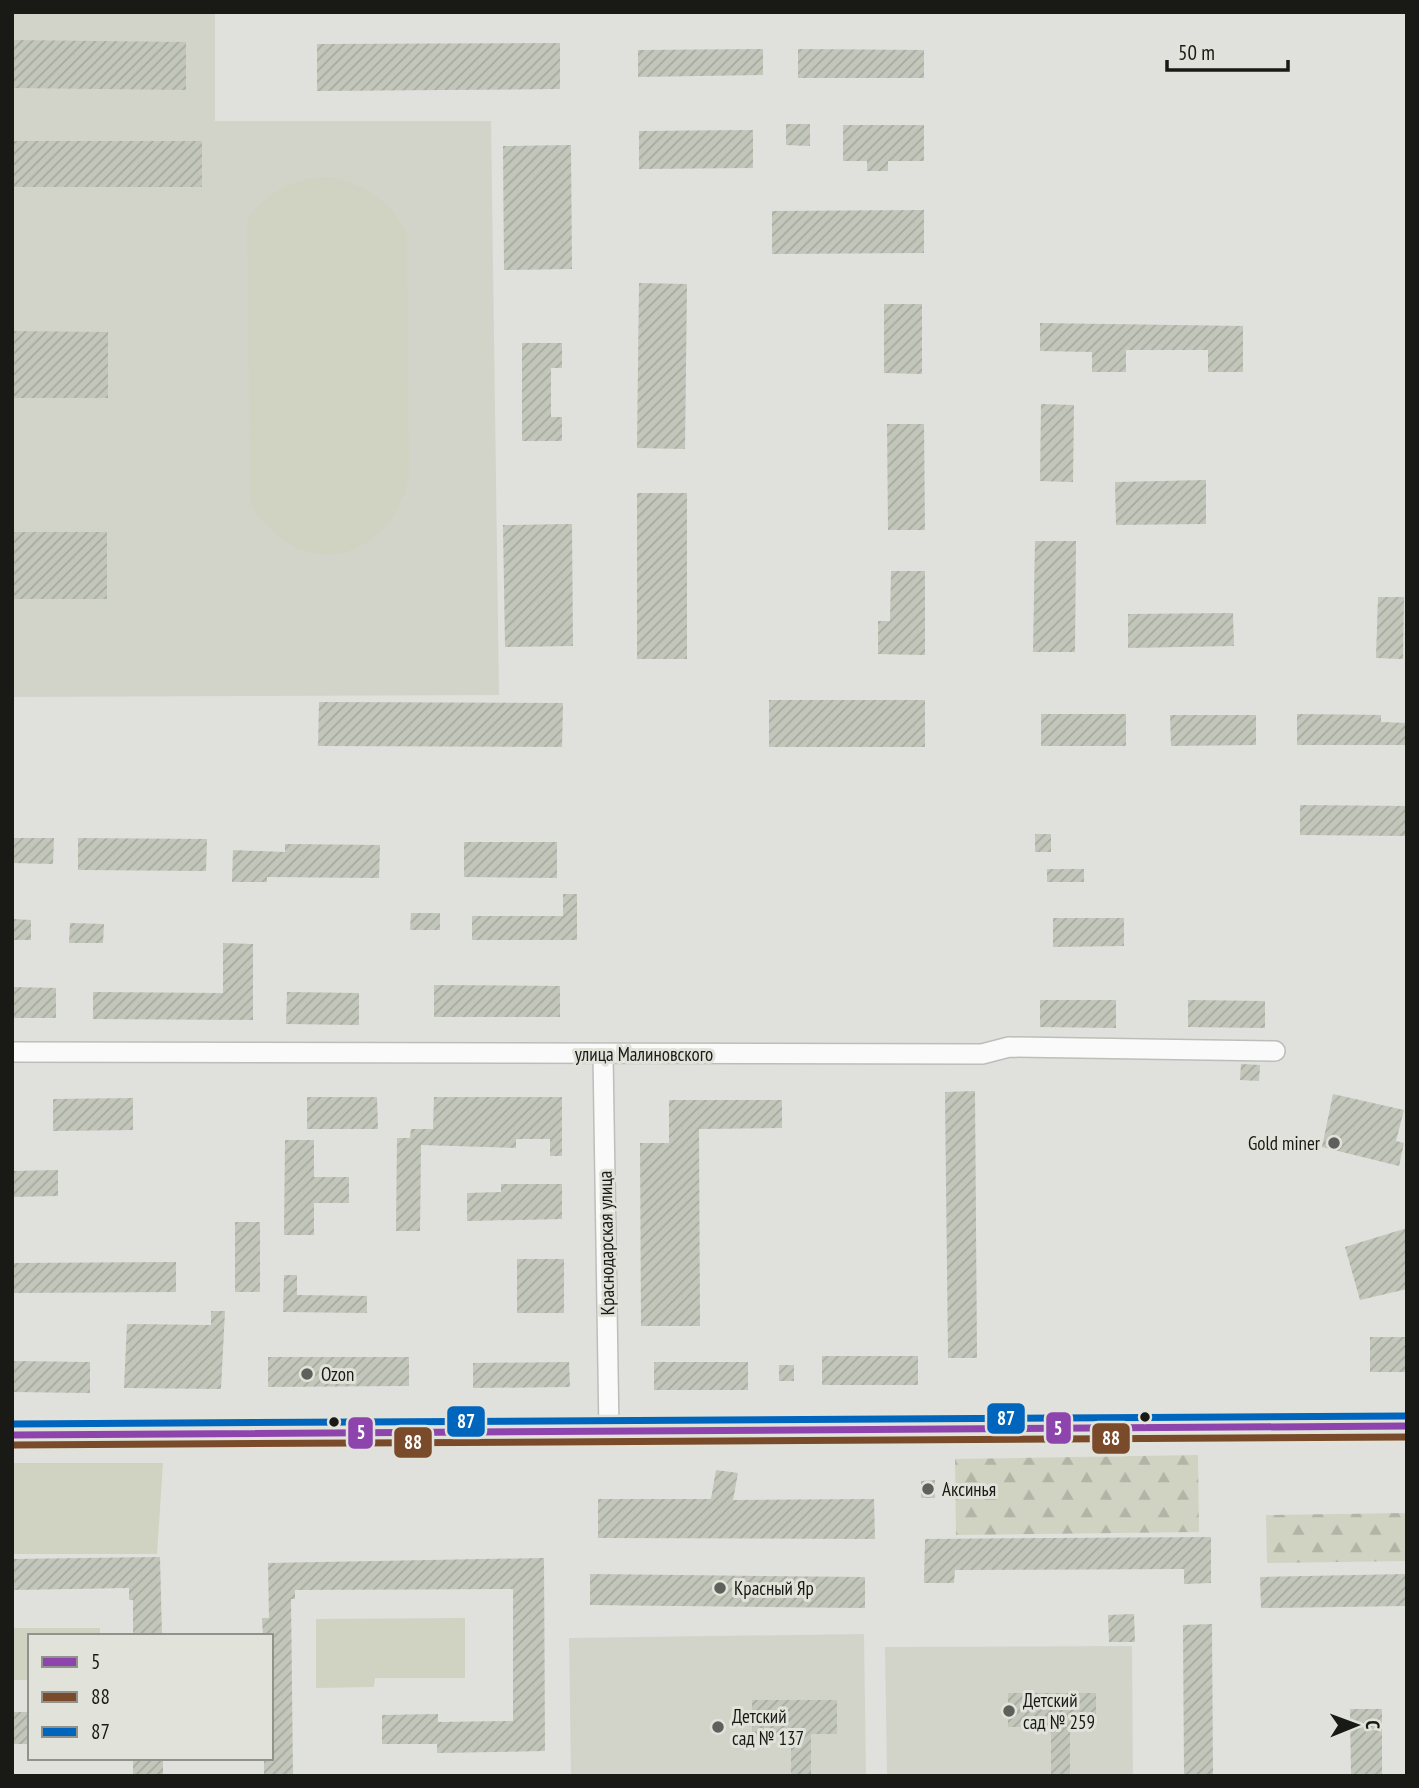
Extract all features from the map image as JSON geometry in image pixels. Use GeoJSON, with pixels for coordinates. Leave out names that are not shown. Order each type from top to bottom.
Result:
{"type":"FeatureCollection","features":[{"type":"Feature","properties":{"kind":"main road"},"geometry":{"type":"LineString","coordinates":[[12,1435],[1407,1426]]}},
{"type":"Feature","properties":{"kind":"street","name":"улица Малиновского"},"geometry":{"type":"LineString","coordinates":[[12,1052],[982,1054],[1009,1046],[1275,1051]]}},
{"type":"Feature","properties":{"kind":"street","name":"Краснодарская улица"},"geometry":{"type":"LineString","coordinates":[[603,1054],[609,1432]]}},
{"type":"Feature","properties":{"kind":"shaded area"},"geometry":{"type":"Polygon","coordinates":[[[12,12],[215,12],[215,121],[491,121],[499,695],[12,697],[12,12]]]}},
{"type":"Feature","properties":{"kind":"shaded area","name":"Детский сад № 137"},"geometry":{"type":"Polygon","coordinates":[[[864,1634],[866,1776],[571,1776],[569,1638],[864,1634]]]}},
{"type":"Feature","properties":{"kind":"shaded area","name":"Детский сад № 259"},"geometry":{"type":"Polygon","coordinates":[[[1132,1646],[1133,1776],[887,1776],[885,1647],[1132,1646]]]}},
{"type":"Feature","properties":{"kind":"green space"},"geometry":{"type":"Polygon","coordinates":[[[330,177],[343,180],[376,196],[393,212],[407,234],[409,476],[402,499],[391,519],[376,535],[359,547],[340,553],[319,554],[298,548],[272,531],[257,513],[250,496],[247,220],[264,201],[283,188],[305,180],[330,177]]]}},
{"type":"Feature","properties":{"kind":"green space"},"geometry":{"type":"Polygon","coordinates":[[[1198,1455],[1199,1532],[956,1535],[955,1459],[1198,1455]]]}},
{"type":"Feature","properties":{"kind":"green space"},"geometry":{"type":"Polygon","coordinates":[[[12,1463],[163,1463],[157,1554],[12,1554],[12,1463]]]}},
{"type":"Feature","properties":{"kind":"green space"},"geometry":{"type":"Polygon","coordinates":[[[1407,1513],[1407,1561],[1267,1563],[1266,1515],[1407,1513]]]}},
{"type":"Feature","properties":{"kind":"green space"},"geometry":{"type":"Polygon","coordinates":[[[465,1618],[465,1678],[375,1678],[374,1687],[316,1688],[316,1619],[465,1618]]]}},
{"type":"Feature","properties":{"kind":"green space"},"geometry":{"type":"Polygon","coordinates":[[[12,1628],[100,1628],[100,1634],[28,1634],[28,1680],[12,1680],[12,1628]]]}},
{"type":"Feature","properties":{"kind":"building"},"geometry":{"type":"Polygon","coordinates":[[[12,40],[186,42],[186,90],[12,88],[12,40]]]}},
{"type":"Feature","properties":{"kind":"building"},"geometry":{"type":"Polygon","coordinates":[[[560,43],[560,89],[317,91],[317,44],[560,43]]]}},
{"type":"Feature","properties":{"kind":"building"},"geometry":{"type":"Polygon","coordinates":[[[763,49],[763,75],[638,77],[638,50],[763,49]]]}},
{"type":"Feature","properties":{"kind":"building"},"geometry":{"type":"Polygon","coordinates":[[[798,49],[924,50],[924,78],[798,78],[798,49]]]}},
{"type":"Feature","properties":{"kind":"building"},"geometry":{"type":"Polygon","coordinates":[[[786,124],[810,124],[810,146],[786,145],[786,124]]]}},
{"type":"Feature","properties":{"kind":"building"},"geometry":{"type":"Polygon","coordinates":[[[843,125],[924,125],[924,161],[888,161],[888,171],[867,171],[867,161],[843,161],[843,125]]]}},
{"type":"Feature","properties":{"kind":"building"},"geometry":{"type":"Polygon","coordinates":[[[753,130],[753,168],[639,169],[639,131],[753,130]]]}},
{"type":"Feature","properties":{"kind":"building"},"geometry":{"type":"Polygon","coordinates":[[[12,141],[202,141],[202,187],[12,187],[12,141]]]}},
{"type":"Feature","properties":{"kind":"building"},"geometry":{"type":"Polygon","coordinates":[[[571,145],[572,269],[504,270],[503,146],[571,145]]]}},
{"type":"Feature","properties":{"kind":"building"},"geometry":{"type":"Polygon","coordinates":[[[924,210],[924,253],[772,254],[772,211],[924,210]]]}},
{"type":"Feature","properties":{"kind":"building"},"geometry":{"type":"Polygon","coordinates":[[[639,283],[687,284],[685,449],[637,448],[639,283]]]}},
{"type":"Feature","properties":{"kind":"building"},"geometry":{"type":"Polygon","coordinates":[[[884,304],[922,304],[922,374],[884,373],[884,304]]]}},
{"type":"Feature","properties":{"kind":"building"},"geometry":{"type":"Polygon","coordinates":[[[1040,323],[1243,326],[1243,372],[1208,372],[1208,350],[1126,350],[1126,372],[1092,372],[1092,352],[1040,351],[1040,323]]]}},
{"type":"Feature","properties":{"kind":"building"},"geometry":{"type":"Polygon","coordinates":[[[12,331],[108,332],[108,398],[12,398],[12,331]]]}},
{"type":"Feature","properties":{"kind":"building"},"geometry":{"type":"Polygon","coordinates":[[[522,343],[562,343],[562,368],[551,368],[551,417],[562,417],[562,441],[522,441],[522,343]]]}},
{"type":"Feature","properties":{"kind":"building"},"geometry":{"type":"Polygon","coordinates":[[[1041,404],[1074,405],[1073,482],[1040,481],[1041,404]]]}},
{"type":"Feature","properties":{"kind":"building"},"geometry":{"type":"Polygon","coordinates":[[[887,424],[924,424],[925,530],[888,530],[887,424]]]}},
{"type":"Feature","properties":{"kind":"building"},"geometry":{"type":"Polygon","coordinates":[[[1206,480],[1206,524],[1116,525],[1115,482],[1206,480]]]}},
{"type":"Feature","properties":{"kind":"building"},"geometry":{"type":"Polygon","coordinates":[[[637,493],[687,493],[687,659],[637,659],[637,493]]]}},
{"type":"Feature","properties":{"kind":"building"},"geometry":{"type":"Polygon","coordinates":[[[572,524],[573,646],[505,647],[503,525],[572,524]]]}},
{"type":"Feature","properties":{"kind":"building"},"geometry":{"type":"Polygon","coordinates":[[[12,532],[107,532],[107,599],[12,599],[12,532]]]}},
{"type":"Feature","properties":{"kind":"building"},"geometry":{"type":"Polygon","coordinates":[[[1035,541],[1076,541],[1075,652],[1033,652],[1035,541]]]}},
{"type":"Feature","properties":{"kind":"building"},"geometry":{"type":"Polygon","coordinates":[[[891,571],[925,571],[925,655],[878,654],[878,621],[890,621],[891,571]]]}},
{"type":"Feature","properties":{"kind":"building"},"geometry":{"type":"Polygon","coordinates":[[[1378,597],[1404,597],[1403,659],[1376,658],[1378,597]]]}},
{"type":"Feature","properties":{"kind":"building"},"geometry":{"type":"Polygon","coordinates":[[[1233,613],[1234,646],[1128,648],[1128,614],[1233,613]]]}},
{"type":"Feature","properties":{"kind":"building"},"geometry":{"type":"Polygon","coordinates":[[[769,700],[925,700],[925,747],[769,747],[769,700]]]}},
{"type":"Feature","properties":{"kind":"building"},"geometry":{"type":"Polygon","coordinates":[[[319,702],[563,703],[562,747],[318,746],[319,702]]]}},
{"type":"Feature","properties":{"kind":"building"},"geometry":{"type":"Polygon","coordinates":[[[1041,714],[1126,714],[1126,746],[1041,746],[1041,714]]]}},
{"type":"Feature","properties":{"kind":"building"},"geometry":{"type":"Polygon","coordinates":[[[1297,714],[1381,715],[1381,722],[1407,723],[1407,745],[1297,745],[1297,714]]]}},
{"type":"Feature","properties":{"kind":"building"},"geometry":{"type":"Polygon","coordinates":[[[1170,715],[1256,715],[1256,745],[1171,746],[1170,715]]]}},
{"type":"Feature","properties":{"kind":"building"},"geometry":{"type":"Polygon","coordinates":[[[1300,805],[1407,806],[1407,836],[1300,835],[1300,805]]]}},
{"type":"Feature","properties":{"kind":"building"},"geometry":{"type":"Polygon","coordinates":[[[1035,834],[1051,834],[1051,852],[1035,852],[1035,834]]]}},
{"type":"Feature","properties":{"kind":"building"},"geometry":{"type":"Polygon","coordinates":[[[12,838],[54,838],[53,864],[12,863],[12,838]]]}},
{"type":"Feature","properties":{"kind":"building"},"geometry":{"type":"Polygon","coordinates":[[[78,838],[207,839],[206,871],[78,870],[78,838]]]}},
{"type":"Feature","properties":{"kind":"building"},"geometry":{"type":"Polygon","coordinates":[[[464,842],[557,842],[557,878],[464,877],[464,842]]]}},
{"type":"Feature","properties":{"kind":"building"},"geometry":{"type":"Polygon","coordinates":[[[285,844],[380,845],[379,878],[267,877],[267,882],[232,882],[233,850],[285,852],[285,844]]]}},
{"type":"Feature","properties":{"kind":"building"},"geometry":{"type":"Polygon","coordinates":[[[1047,869],[1084,869],[1084,882],[1047,882],[1047,869]]]}},
{"type":"Feature","properties":{"kind":"building"},"geometry":{"type":"Polygon","coordinates":[[[563,894],[577,894],[577,940],[472,940],[472,916],[563,916],[563,894]]]}},
{"type":"Feature","properties":{"kind":"building"},"geometry":{"type":"Polygon","coordinates":[[[411,913],[440,913],[440,930],[410,930],[411,913]]]}},
{"type":"Feature","properties":{"kind":"building"},"geometry":{"type":"Polygon","coordinates":[[[1053,918],[1124,918],[1124,946],[1053,947],[1053,918]]]}},
{"type":"Feature","properties":{"kind":"building"},"geometry":{"type":"Polygon","coordinates":[[[12,919],[31,920],[31,940],[12,940],[12,919]]]}},
{"type":"Feature","properties":{"kind":"building"},"geometry":{"type":"Polygon","coordinates":[[[70,923],[104,924],[103,943],[69,943],[70,923]]]}},
{"type":"Feature","properties":{"kind":"building"},"geometry":{"type":"Polygon","coordinates":[[[223,943],[253,944],[253,1020],[93,1019],[93,992],[223,993],[223,943]]]}},
{"type":"Feature","properties":{"kind":"building"},"geometry":{"type":"Polygon","coordinates":[[[434,985],[560,986],[560,1017],[434,1017],[434,985]]]}},
{"type":"Feature","properties":{"kind":"building"},"geometry":{"type":"Polygon","coordinates":[[[12,987],[56,988],[56,1018],[12,1018],[12,987]]]}},
{"type":"Feature","properties":{"kind":"building"},"geometry":{"type":"Polygon","coordinates":[[[287,992],[359,993],[359,1025],[286,1024],[287,992]]]}},
{"type":"Feature","properties":{"kind":"building"},"geometry":{"type":"Polygon","coordinates":[[[1040,1000],[1116,1000],[1116,1028],[1040,1027],[1040,1000]]]}},
{"type":"Feature","properties":{"kind":"building"},"geometry":{"type":"Polygon","coordinates":[[[1188,1000],[1265,1001],[1265,1028],[1188,1027],[1188,1000]]]}},
{"type":"Feature","properties":{"kind":"building"},"geometry":{"type":"Polygon","coordinates":[[[1241,1064],[1260,1065],[1259,1081],[1240,1080],[1241,1064]]]}},
{"type":"Feature","properties":{"kind":"building"},"geometry":{"type":"Polygon","coordinates":[[[975,1091],[977,1358],[948,1358],[945,1092],[975,1091]]]}},
{"type":"Feature","properties":{"kind":"building"},"geometry":{"type":"Polygon","coordinates":[[[1333,1094],[1404,1110],[1396,1141],[1404,1143],[1399,1166],[1322,1147],[1333,1094]]]}},
{"type":"Feature","properties":{"kind":"building"},"geometry":{"type":"Polygon","coordinates":[[[307,1097],[377,1097],[378,1129],[307,1129],[307,1097]]]}},
{"type":"Feature","properties":{"kind":"building"},"geometry":{"type":"Polygon","coordinates":[[[434,1097],[562,1097],[562,1156],[550,1156],[550,1139],[516,1139],[516,1148],[421,1145],[420,1231],[396,1231],[397,1138],[410,1138],[411,1129],[433,1129],[434,1097]]]}},
{"type":"Feature","properties":{"kind":"building"},"geometry":{"type":"Polygon","coordinates":[[[133,1098],[133,1130],[53,1131],[53,1099],[133,1098]]]}},
{"type":"Feature","properties":{"kind":"building"},"geometry":{"type":"Polygon","coordinates":[[[669,1100],[782,1100],[782,1128],[699,1129],[700,1326],[641,1326],[640,1143],[669,1143],[669,1100]]]}},
{"type":"Feature","properties":{"kind":"building"},"geometry":{"type":"Polygon","coordinates":[[[285,1140],[314,1140],[314,1177],[349,1177],[349,1203],[314,1203],[314,1235],[284,1235],[285,1140]]]}},
{"type":"Feature","properties":{"kind":"building"},"geometry":{"type":"Polygon","coordinates":[[[58,1170],[58,1196],[12,1197],[12,1171],[58,1170]]]}},
{"type":"Feature","properties":{"kind":"building"},"geometry":{"type":"Polygon","coordinates":[[[501,1184],[562,1184],[562,1219],[467,1221],[467,1193],[501,1192],[501,1184]]]}},
{"type":"Feature","properties":{"kind":"building"},"geometry":{"type":"Polygon","coordinates":[[[235,1222],[260,1222],[260,1292],[235,1292],[235,1222]]]}},
{"type":"Feature","properties":{"kind":"building"},"geometry":{"type":"Polygon","coordinates":[[[1407,1228],[1407,1289],[1360,1300],[1345,1247],[1407,1228]]]}},
{"type":"Feature","properties":{"kind":"building"},"geometry":{"type":"Polygon","coordinates":[[[517,1259],[564,1259],[564,1313],[517,1313],[517,1259]]]}},
{"type":"Feature","properties":{"kind":"building"},"geometry":{"type":"Polygon","coordinates":[[[176,1262],[176,1292],[12,1293],[12,1263],[176,1262]]]}},
{"type":"Feature","properties":{"kind":"building"},"geometry":{"type":"Polygon","coordinates":[[[284,1275],[297,1275],[297,1295],[367,1296],[367,1313],[283,1312],[284,1275]]]}},
{"type":"Feature","properties":{"kind":"building"},"geometry":{"type":"Polygon","coordinates":[[[211,1311],[225,1311],[221,1389],[124,1388],[127,1324],[211,1325],[211,1311]]]}},
{"type":"Feature","properties":{"kind":"building"},"geometry":{"type":"Polygon","coordinates":[[[1370,1337],[1407,1337],[1407,1372],[1370,1372],[1370,1337]]]}},
{"type":"Feature","properties":{"kind":"building"},"geometry":{"type":"Polygon","coordinates":[[[822,1356],[918,1356],[918,1385],[822,1385],[822,1356]]]}},
{"type":"Feature","properties":{"kind":"building"},"geometry":{"type":"Polygon","coordinates":[[[268,1357],[409,1357],[409,1386],[268,1387],[268,1357]]]}},
{"type":"Feature","properties":{"kind":"building"},"geometry":{"type":"Polygon","coordinates":[[[12,1361],[90,1362],[90,1393],[12,1392],[12,1361]]]}},
{"type":"Feature","properties":{"kind":"building"},"geometry":{"type":"Polygon","coordinates":[[[569,1362],[570,1387],[473,1388],[473,1363],[569,1362]]]}},
{"type":"Feature","properties":{"kind":"building"},"geometry":{"type":"Polygon","coordinates":[[[654,1362],[748,1362],[748,1390],[654,1390],[654,1362]]]}},
{"type":"Feature","properties":{"kind":"building"},"geometry":{"type":"Polygon","coordinates":[[[779,1365],[794,1365],[794,1381],[779,1381],[779,1365]]]}},
{"type":"Feature","properties":{"kind":"building"},"geometry":{"type":"Polygon","coordinates":[[[716,1470],[738,1473],[733,1500],[874,1499],[875,1539],[598,1538],[598,1499],[711,1499],[716,1470]]]}},
{"type":"Feature","properties":{"kind":"building","name":"Аксинья"},"geometry":{"type":"Polygon","coordinates":[[[935,1480],[935,1498],[921,1498],[921,1481],[935,1480]]]}},
{"type":"Feature","properties":{"kind":"building"},"geometry":{"type":"Polygon","coordinates":[[[1211,1537],[1211,1583],[1184,1584],[1184,1569],[955,1570],[954,1583],[924,1583],[925,1539],[1211,1537]]]}},
{"type":"Feature","properties":{"kind":"building"},"geometry":{"type":"Polygon","coordinates":[[[160,1557],[162,1634],[133,1634],[133,1600],[129,1600],[129,1588],[12,1590],[12,1559],[160,1557]]]}},
{"type":"Feature","properties":{"kind":"building"},"geometry":{"type":"Polygon","coordinates":[[[544,1558],[545,1751],[437,1753],[437,1744],[382,1744],[382,1715],[438,1714],[438,1722],[513,1721],[513,1589],[295,1590],[295,1599],[291,1599],[293,1776],[264,1776],[264,1760],[273,1760],[273,1634],[263,1634],[262,1618],[269,1618],[268,1563],[544,1558]]]}},
{"type":"Feature","properties":{"kind":"building"},"geometry":{"type":"Polygon","coordinates":[[[590,1574],[865,1577],[865,1608],[590,1605],[590,1574]]]}},
{"type":"Feature","properties":{"kind":"building"},"geometry":{"type":"Polygon","coordinates":[[[1407,1574],[1407,1606],[1261,1608],[1260,1577],[1407,1574]]]}},
{"type":"Feature","properties":{"kind":"building"},"geometry":{"type":"Polygon","coordinates":[[[1134,1614],[1135,1642],[1109,1642],[1108,1615],[1134,1614]]]}},
{"type":"Feature","properties":{"kind":"building"},"geometry":{"type":"Polygon","coordinates":[[[1212,1624],[1213,1776],[1184,1776],[1183,1625],[1212,1624]]]}},
{"type":"Feature","properties":{"kind":"building"},"geometry":{"type":"Polygon","coordinates":[[[1008,1693],[1096,1693],[1096,1727],[1070,1726],[1070,1776],[1051,1776],[1051,1727],[1008,1727],[1008,1693]]]}},
{"type":"Feature","properties":{"kind":"building"},"geometry":{"type":"Polygon","coordinates":[[[752,1700],[837,1700],[837,1734],[811,1734],[811,1776],[791,1776],[791,1736],[752,1736],[752,1700]]]}},
{"type":"Feature","properties":{"kind":"building"},"geometry":{"type":"Polygon","coordinates":[[[1350,1709],[1382,1709],[1382,1776],[1351,1776],[1350,1709]]]}},
{"type":"Feature","properties":{"kind":"building"},"geometry":{"type":"Polygon","coordinates":[[[12,1712],[28,1712],[28,1744],[12,1744],[12,1712]]]}},
{"type":"Feature","properties":{"kind":"building"},"geometry":{"type":"Polygon","coordinates":[[[133,1760],[163,1760],[163,1776],[133,1776],[133,1760]]]}},
{"type":"Feature","properties":{"kind":"transit line","name":"87"},"geometry":{"type":"LineString","coordinates":[[12,1424],[1407,1416]]}},
{"type":"Feature","properties":{"kind":"transit line","name":"5"},"geometry":{"type":"LineString","coordinates":[[12,1435],[1407,1426]]}},
{"type":"Feature","properties":{"kind":"transit line","name":"88"},"geometry":{"type":"LineString","coordinates":[[12,1445],[1407,1437]]}},
{"type":"Feature","properties":{"kind":"place","name":"Gold miner"},"geometry":{"type":"Point","coordinates":[1334,1143]}},
{"type":"Feature","properties":{"kind":"place","name":"Ozon"},"geometry":{"type":"Point","coordinates":[307,1374]}},
{"type":"Feature","properties":{"kind":"place","name":"Аксинья"},"geometry":{"type":"Point","coordinates":[928,1489]}},
{"type":"Feature","properties":{"kind":"place","name":"Красный Яр"},"geometry":{"type":"Point","coordinates":[720,1588]}},
{"type":"Feature","properties":{"kind":"place","name":"Детский сад № 259"},"geometry":{"type":"Point","coordinates":[1009,1711]}},
{"type":"Feature","properties":{"kind":"place","name":"Детский сад № 137"},"geometry":{"type":"Point","coordinates":[718,1727]}}]}
